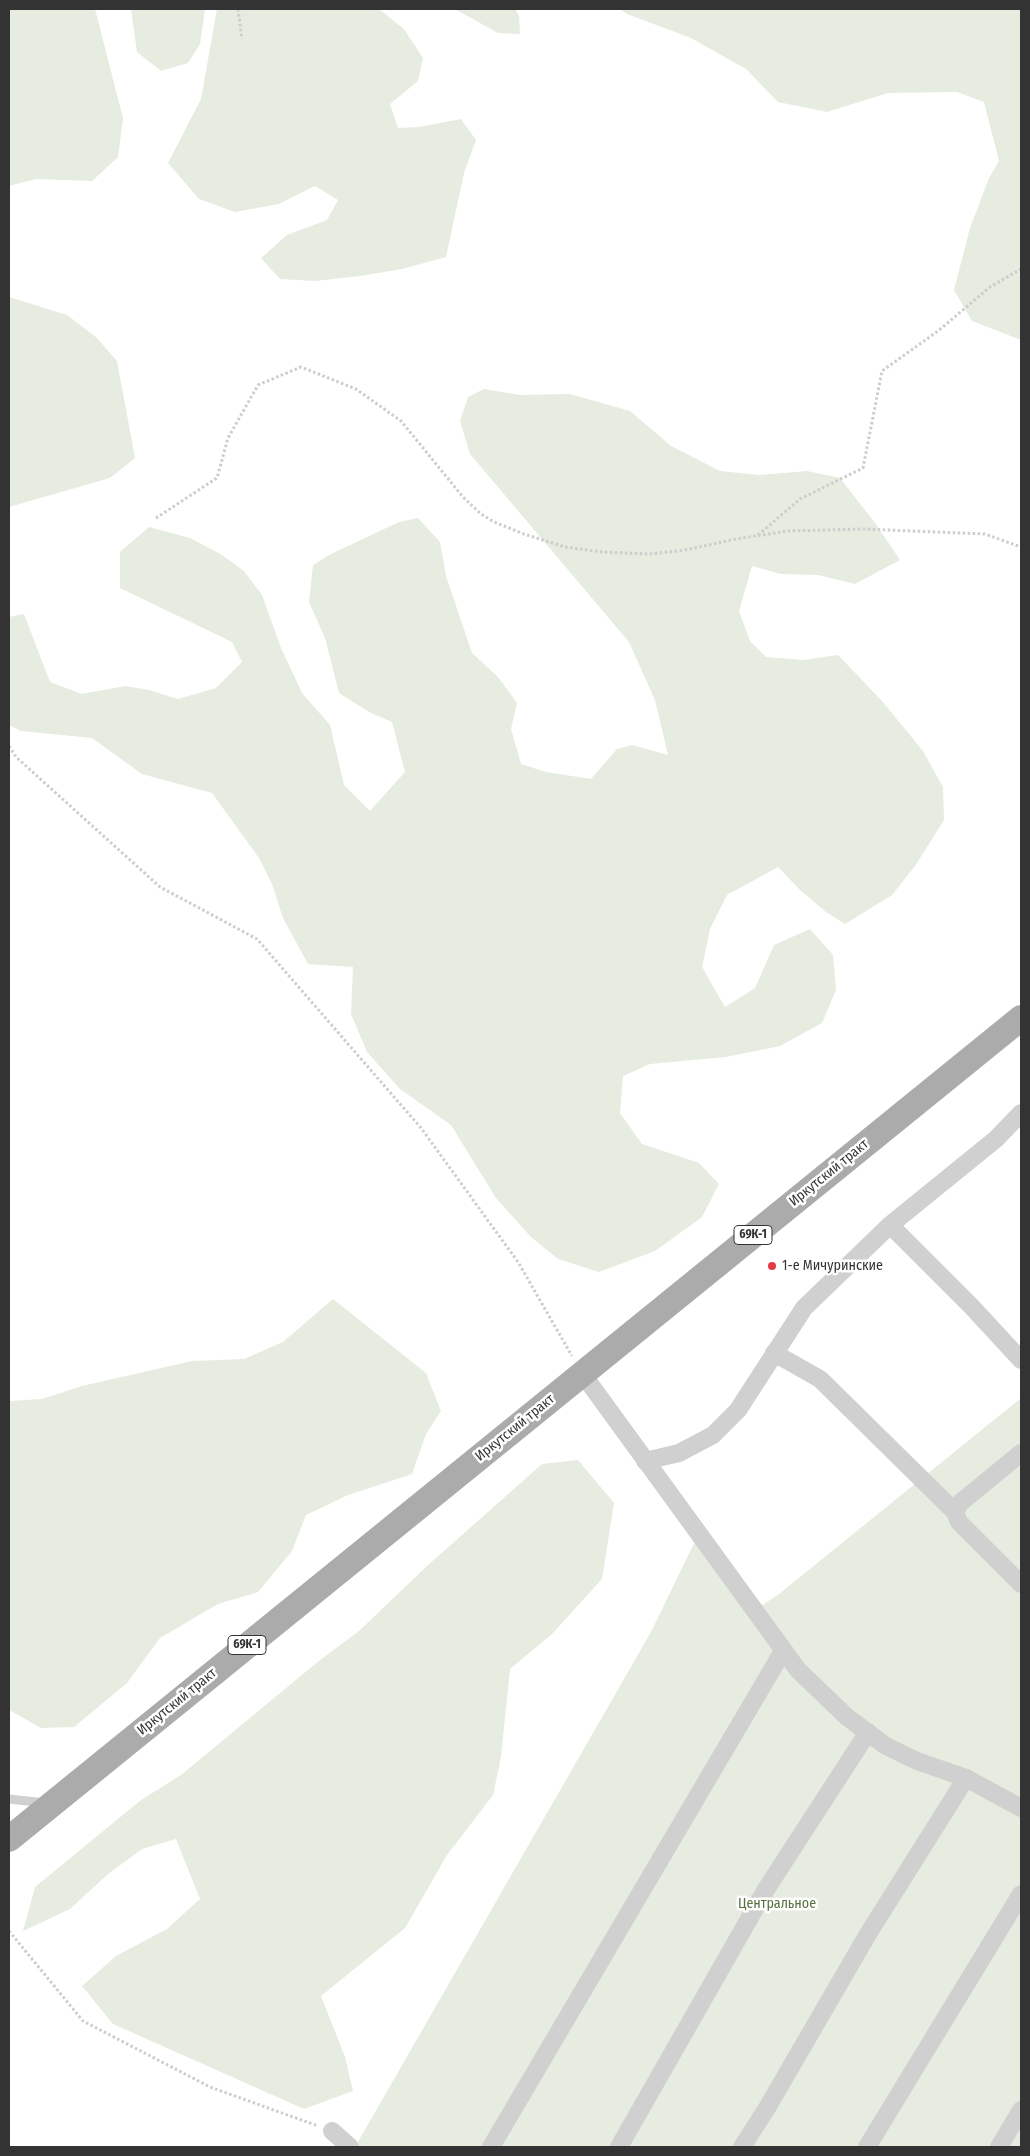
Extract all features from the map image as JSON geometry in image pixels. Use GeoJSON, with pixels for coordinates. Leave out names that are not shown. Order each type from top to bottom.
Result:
{"type":"FeatureCollection","features":[{"type":"Feature","properties":{"kind":"main road","name":"Иркутский тракт"},"geometry":{"type":"LineString","coordinates":[[9,1839],[1021,1018]]}},
{"type":"Feature","properties":{"kind":"street"},"geometry":{"type":"LineString","coordinates":[[645,1461],[679,1453],[712,1434],[738,1410],[804,1308],[890,1225],[996,1139],[1021,1113]]}},
{"type":"Feature","properties":{"kind":"street"},"geometry":{"type":"LineString","coordinates":[[890,1225],[972,1307],[1021,1360]]}},
{"type":"Feature","properties":{"kind":"street"},"geometry":{"type":"LineString","coordinates":[[774,1353],[820,1379],[956,1512],[959,1522],[1021,1584]]}},
{"type":"Feature","properties":{"kind":"street"},"geometry":{"type":"LineString","coordinates":[[582,1373],[798,1670],[847,1717],[886,1746],[917,1761],[966,1778],[1021,1808]]}},
{"type":"Feature","properties":{"kind":"street"},"geometry":{"type":"LineString","coordinates":[[956,1512],[960,1503],[1021,1453]]}},
{"type":"Feature","properties":{"kind":"street"},"geometry":{"type":"LineString","coordinates":[[491,2147],[783,1651]]}},
{"type":"Feature","properties":{"kind":"street"},"geometry":{"type":"LineString","coordinates":[[619,2147],[765,1890],[868,1732]]}},
{"type":"Feature","properties":{"kind":"street"},"geometry":{"type":"LineString","coordinates":[[742,2147],[767,2108],[868,1934],[966,1778]]}},
{"type":"Feature","properties":{"kind":"street"},"geometry":{"type":"LineString","coordinates":[[867,2147],[1021,1894]]}},
{"type":"Feature","properties":{"kind":"street"},"geometry":{"type":"LineString","coordinates":[[999,2147],[1021,2110]]}},
{"type":"Feature","properties":{"kind":"street"},"geometry":{"type":"LineString","coordinates":[[332,2131],[350,2147]]}},
{"type":"Feature","properties":{"kind":"lane"},"geometry":{"type":"LineString","coordinates":[[9,1798],[52,1803]]}},
{"type":"Feature","properties":{"kind":"path"},"geometry":{"type":"LineString","coordinates":[[238,9],[242,39]]}},
{"type":"Feature","properties":{"kind":"path"},"geometry":{"type":"LineString","coordinates":[[757,536],[800,499],[863,468],[882,371],[938,331],[990,287],[1021,269]]}},
{"type":"Feature","properties":{"kind":"path"},"geometry":{"type":"LineString","coordinates":[[156,518],[217,478],[228,438],[258,385],[301,368],[356,389],[401,421],[463,497],[481,514],[494,522],[524,534],[574,548],[602,552],[650,554],[685,550],[788,531],[863,529],[984,534],[1021,547]]}},
{"type":"Feature","properties":{"kind":"path"},"geometry":{"type":"LineString","coordinates":[[9,746],[16,757],[160,887],[257,939],[421,1128],[518,1262],[582,1373]]}},
{"type":"Feature","properties":{"kind":"path"},"geometry":{"type":"LineString","coordinates":[[9,1931],[83,2020],[210,2087],[332,2131]]}},
{"type":"Feature","properties":{"kind":"green space"},"geometry":{"type":"Polygon","coordinates":[[[9,9],[95,9],[123,118],[118,157],[92,181],[36,179],[9,186],[9,9]]]}},
{"type":"Feature","properties":{"kind":"green space"},"geometry":{"type":"Polygon","coordinates":[[[131,9],[205,9],[200,44],[188,63],[161,71],[137,52],[131,9]]]}},
{"type":"Feature","properties":{"kind":"green space"},"geometry":{"type":"Polygon","coordinates":[[[217,9],[379,9],[404,29],[423,58],[418,81],[390,104],[398,128],[419,127],[461,119],[476,140],[464,173],[446,257],[402,269],[360,276],[315,281],[280,279],[261,258],[287,235],[327,220],[338,200],[315,186],[279,204],[235,212],[199,199],[168,163],[201,99],[217,9]]]}},
{"type":"Feature","properties":{"kind":"green space"},"geometry":{"type":"Polygon","coordinates":[[[455,9],[515,9],[519,16],[520,34],[498,33],[455,9]]]}},
{"type":"Feature","properties":{"kind":"green space"},"geometry":{"type":"Polygon","coordinates":[[[620,9],[1021,9],[1021,340],[972,321],[954,290],[970,228],[989,178],[999,161],[984,102],[957,92],[888,93],[827,112],[778,102],[746,69],[691,38],[627,14],[620,9]]]}},
{"type":"Feature","properties":{"kind":"green space"},"geometry":{"type":"Polygon","coordinates":[[[9,297],[67,315],[97,338],[117,361],[135,458],[110,478],[9,507],[9,297]]]}},
{"type":"Feature","properties":{"kind":"green space"},"geometry":{"type":"Polygon","coordinates":[[[484,389],[520,395],[570,394],[630,411],[671,446],[720,471],[759,475],[807,471],[840,478],[875,523],[900,560],[855,584],[818,575],[781,574],[752,566],[739,611],[750,641],[766,657],[803,660],[838,655],[882,701],[923,751],[943,787],[944,820],[915,866],[892,895],[845,924],[826,912],[800,890],[778,867],[727,895],[710,929],[702,967],[725,1007],[755,988],[774,945],[810,929],[833,955],[836,990],[822,1023],[780,1046],[726,1057],[650,1064],[623,1076],[620,1113],[642,1144],[699,1163],[719,1184],[702,1217],[655,1251],[599,1272],[558,1259],[531,1237],[496,1198],[451,1125],[400,1089],[367,1052],[351,1014],[353,967],[308,964],[283,918],[272,884],[259,858],[212,793],[142,774],[92,738],[21,731],[9,725],[9,617],[24,614],[50,682],[82,694],[125,686],[149,690],[178,699],[216,688],[242,662],[232,642],[120,588],[120,552],[149,527],[190,538],[222,555],[244,571],[262,595],[281,648],[302,693],[330,725],[344,785],[370,811],[405,772],[392,722],[369,712],[339,693],[325,638],[309,602],[313,565],[331,554],[399,522],[418,518],[440,542],[446,576],[472,653],[498,677],[517,703],[511,729],[521,764],[546,772],[591,779],[617,749],[632,745],[668,755],[655,700],[629,642],[470,454],[460,421],[468,397],[484,389]]]}},
{"type":"Feature","properties":{"kind":"green space"},"geometry":{"type":"Polygon","coordinates":[[[333,1299],[426,1373],[441,1411],[426,1434],[412,1474],[348,1495],[306,1515],[292,1551],[258,1592],[218,1604],[160,1638],[127,1683],[74,1727],[41,1728],[9,1710],[9,1401],[42,1399],[82,1386],[192,1361],[244,1359],[283,1342],[333,1299]]]}},
{"type":"Feature","properties":{"kind":"green space","name":"Центральное"},"geometry":{"type":"Polygon","coordinates":[[[1021,1398],[1021,2147],[355,2147],[651,1632],[699,1533],[758,1608],[779,1594],[1021,1398]]]}},
{"type":"Feature","properties":{"kind":"green space"},"geometry":{"type":"Polygon","coordinates":[[[578,1460],[614,1503],[602,1579],[552,1634],[510,1669],[501,1757],[493,1795],[447,1855],[405,1928],[321,1996],[345,2057],[353,2091],[304,2109],[113,2024],[82,1986],[116,1956],[167,1929],[200,1899],[176,1839],[142,1849],[108,1874],[70,1909],[23,1931],[35,1887],[141,1800],[181,1775],[320,1660],[359,1631],[427,1566],[542,1464],[578,1460]]]}},
{"type":"Feature","properties":{"kind":"place","name":"1-е Мичуринские"},"geometry":{"type":"Point","coordinates":[772,1266]}}]}
